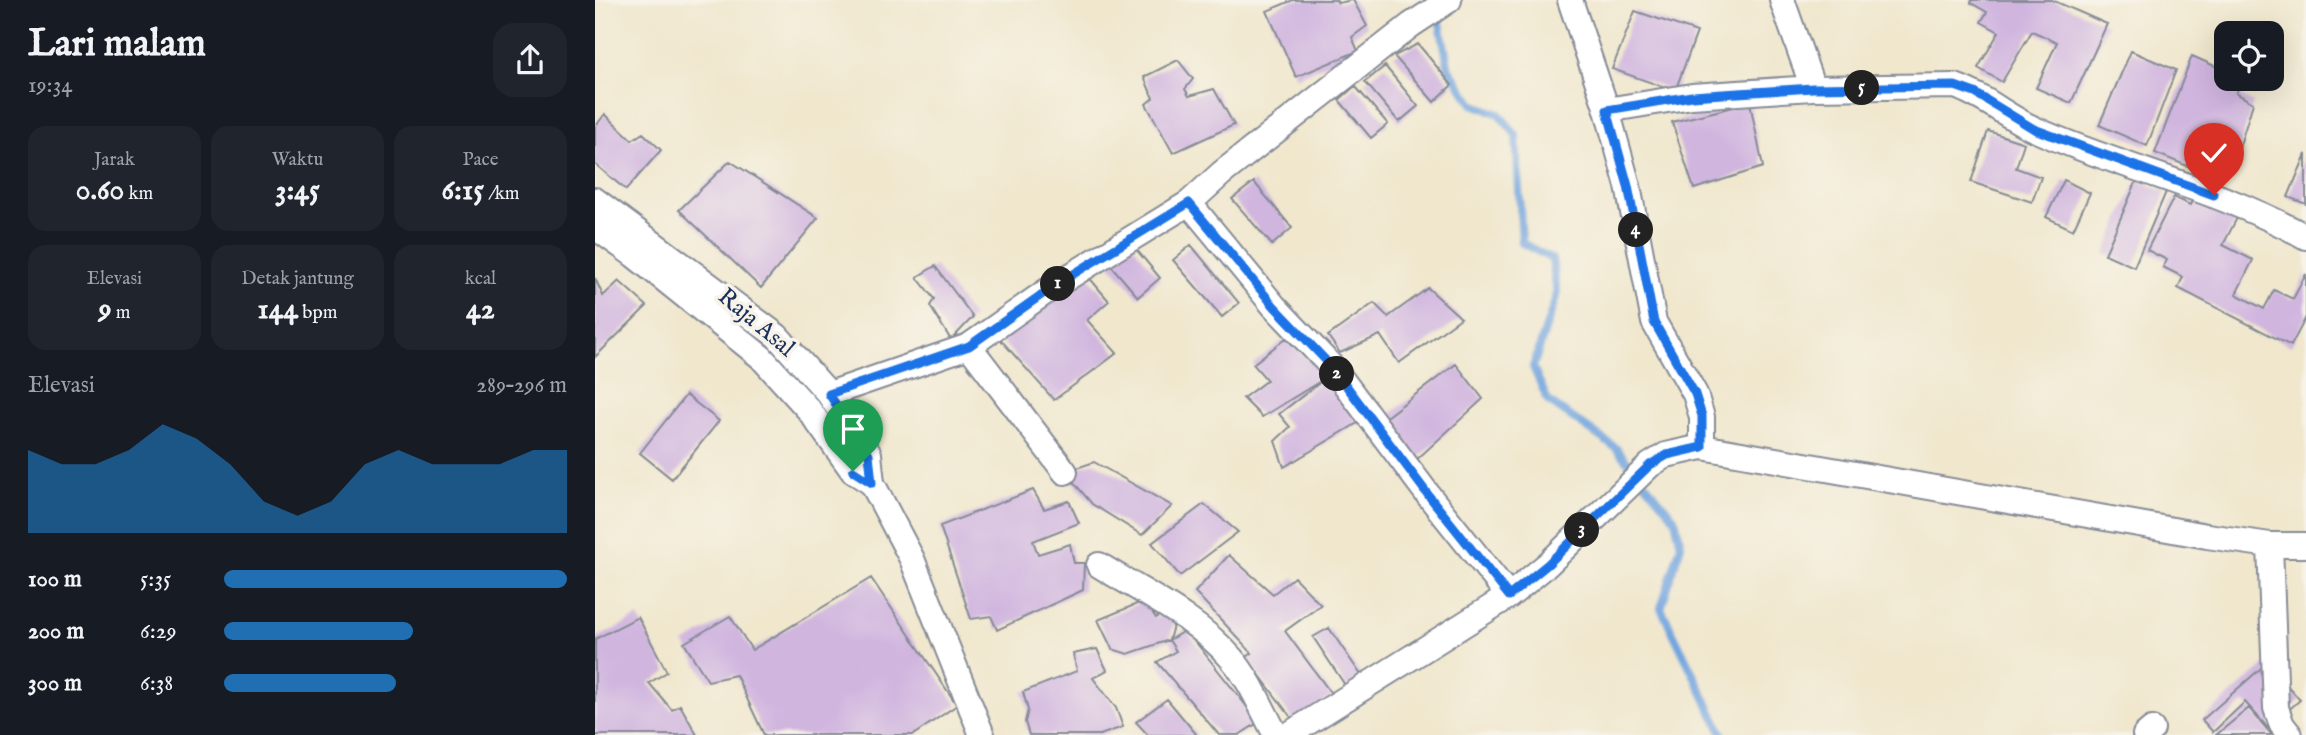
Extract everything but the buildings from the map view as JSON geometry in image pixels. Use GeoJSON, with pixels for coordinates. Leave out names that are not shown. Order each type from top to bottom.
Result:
{"type":"FeatureCollection","features":[{"type":"Feature","properties":{"kind":"street"},"geometry":{"type":"LineString","coordinates":[[829,394],[969,346],[1054,286],[1189,203],[1222,173],[1411,25],[1449,0]]}},
{"type":"Feature","properties":{"kind":"street"},"geometry":{"type":"LineString","coordinates":[[1570,0],[1607,110],[1628,186],[1654,322],[1695,394],[1702,416],[1702,447]]}},
{"type":"Feature","properties":{"kind":"street"},"geometry":{"type":"LineString","coordinates":[[1781,0],[1813,88]]}},
{"type":"Feature","properties":{"kind":"street"},"geometry":{"type":"LineString","coordinates":[[1607,110],[1692,96],[1813,88],[1955,86],[1975,93],[2034,129],[2214,195],[2306,237]]}},
{"type":"Feature","properties":{"kind":"street","name":"Raja Asal"},"geometry":{"type":"LineString","coordinates":[[595,200],[777,336],[829,394],[869,454],[872,483],[912,559],[982,735]]}},
{"type":"Feature","properties":{"kind":"street"},"geometry":{"type":"LineString","coordinates":[[1189,203],[1274,306],[1333,368],[1429,496],[1509,596]]}},
{"type":"Feature","properties":{"kind":"street","name":"Raja Asal"},"geometry":{"type":"LineString","coordinates":[[595,228],[645,263],[761,357],[809,410],[853,471],[872,483]]}},
{"type":"Feature","properties":{"kind":"street"},"geometry":{"type":"LineString","coordinates":[[969,346],[1065,472]]}},
{"type":"Feature","properties":{"kind":"street"},"geometry":{"type":"LineString","coordinates":[[1288,735],[1509,596],[1650,465],[1667,455],[1702,447],[2270,545],[2306,545]]}},
{"type":"Feature","properties":{"kind":"street"},"geometry":{"type":"LineString","coordinates":[[2270,545],[2276,708],[2282,725],[2290,735]]}},
{"type":"Feature","properties":{"kind":"street"},"geometry":{"type":"LineString","coordinates":[[1098,565],[1201,629],[1222,649],[1244,675],[1276,735]]}},
{"type":"Feature","properties":{"kind":"waterway"},"geometry":{"type":"LineString","coordinates":[[1438,13],[1449,69],[1473,104],[1499,114],[1516,135],[1522,243],[1552,259],[1557,294],[1533,367],[1548,401],[1616,448],[1675,519],[1681,545],[1661,608],[1723,735]]}},
{"type":"Feature","properties":{"kind":"route"},"geometry":{"type":"LineString","coordinates":[[853,471],[872,483],[869,454],[829,394],[891,370],[945,356],[969,346],[1054,286],[1189,203],[1274,306],[1333,368],[1429,496],[1509,596],[1548,564],[1650,465],[1667,455],[1702,447],[1702,416],[1695,394],[1654,322],[1628,186],[1607,110],[1692,96],[1813,88],[1955,86],[1975,93],[2034,129],[2214,195]]}}]}
